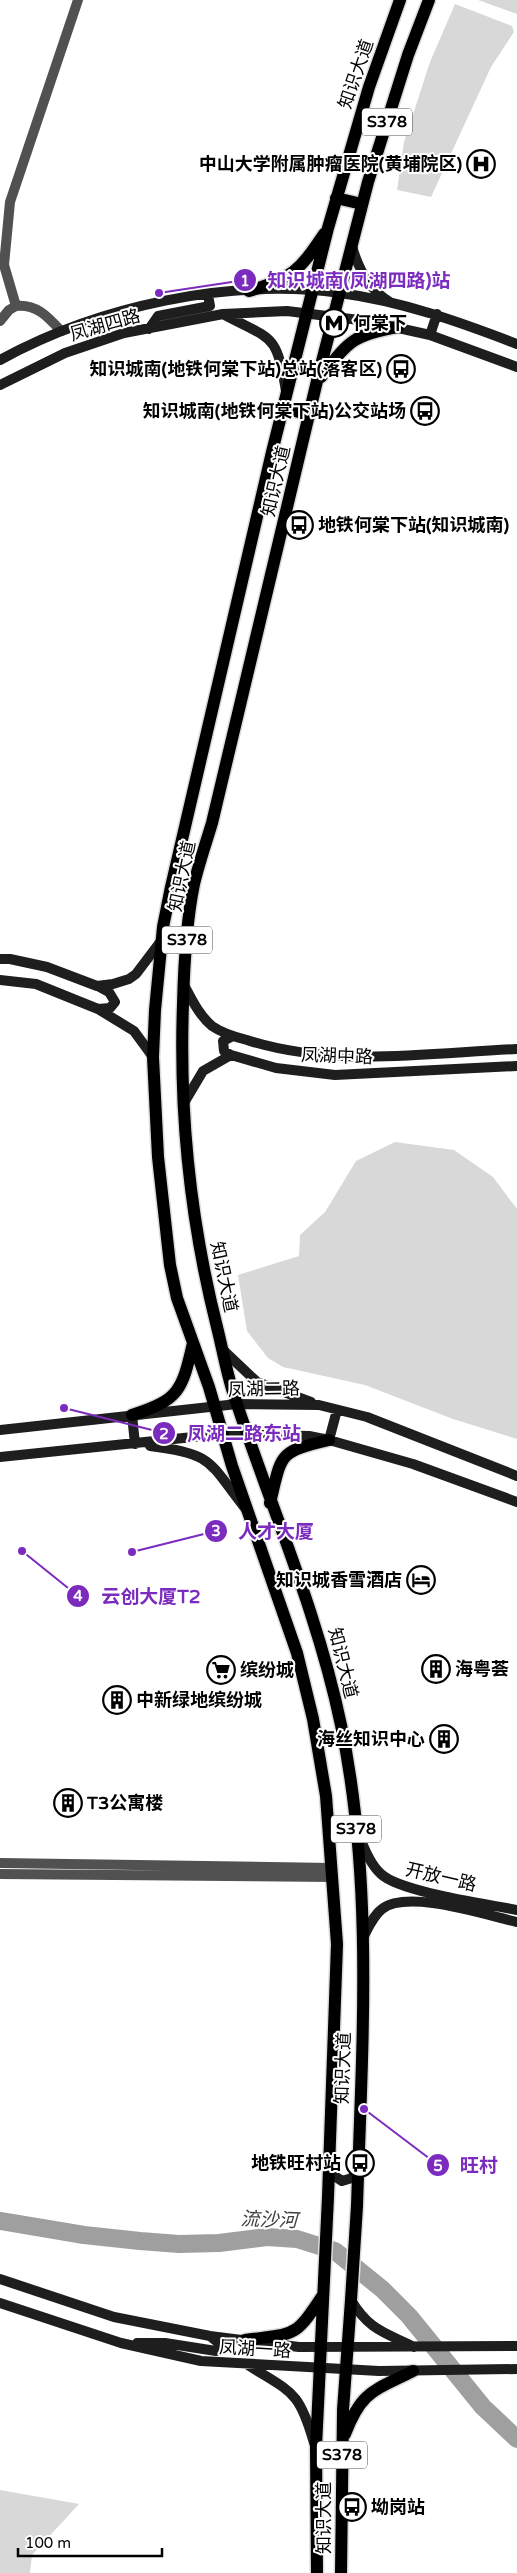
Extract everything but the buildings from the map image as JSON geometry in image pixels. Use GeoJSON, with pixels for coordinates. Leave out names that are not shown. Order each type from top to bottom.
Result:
{"type":"FeatureCollection","features":[{"type":"Feature","properties":{"kind":"main road","name":"知识大道"},"geometry":{"type":"LineString","coordinates":[[317,2573],[316,2447],[330,2165],[337,1944],[326,1796],[310,1709],[297,1653],[222,1434],[178,1298],[164,1220],[158,1157],[153,1056],[162,940],[188,805],[328,228],[369,87],[400,0]]}},
{"type":"Feature","properties":{"kind":"main road","name":"知识大道"},"geometry":{"type":"LineString","coordinates":[[341,2573],[342,2441],[357,2206],[363,1938],[356,1830],[341,1726],[318,1632],[270,1503],[237,1404],[201,1260],[191,1197],[182,1106],[184,985],[194,885],[212,823],[362,204],[408,55],[429,0]]}},
{"type":"Feature","properties":{"kind":"main road"},"geometry":{"type":"LineString","coordinates":[[336,198],[362,204]]}},
{"type":"Feature","properties":{"kind":"main road"},"geometry":{"type":"LineString","coordinates":[[249,291],[282,281],[290,276],[305,262],[328,228]]}},
{"type":"Feature","properties":{"kind":"main road"},"geometry":{"type":"LineString","coordinates":[[318,381],[349,342],[360,335],[398,327]]}},
{"type":"Feature","properties":{"kind":"main road"},"geometry":{"type":"LineString","coordinates":[[284,408],[310,415]]}},
{"type":"Feature","properties":{"kind":"main road"},"geometry":{"type":"LineString","coordinates":[[132,1415],[158,1406],[174,1394],[184,1380],[193,1344]]}},
{"type":"Feature","properties":{"kind":"main road"},"geometry":{"type":"LineString","coordinates":[[270,1503],[278,1465],[283,1457],[299,1447],[329,1440]]}},
{"type":"Feature","properties":{"kind":"main road"},"geometry":{"type":"LineString","coordinates":[[245,2340],[290,2334],[298,2330],[323,2291]]}},
{"type":"Feature","properties":{"kind":"main road"},"geometry":{"type":"LineString","coordinates":[[342,2441],[356,2411],[370,2392],[413,2372]]}},
{"type":"Feature","properties":{"kind":"street"},"geometry":{"type":"LineString","coordinates":[[16,306],[4,265],[10,202],[78,0]]}},
{"type":"Feature","properties":{"kind":"street"},"geometry":{"type":"LineString","coordinates":[[352,246],[358,267],[373,287],[388,301],[408,307]]}},
{"type":"Feature","properties":{"kind":"street","name":"凤湖四路"},"geometry":{"type":"LineString","coordinates":[[1,357],[61,331],[117,312],[208,295],[249,291],[340,293],[437,314],[517,344]]}},
{"type":"Feature","properties":{"kind":"street"},"geometry":{"type":"LineString","coordinates":[[149,329],[158,316],[210,306],[208,295]]}},
{"type":"Feature","properties":{"kind":"street"},"geometry":{"type":"LineString","coordinates":[[0,321],[9,310],[16,306],[24,305],[41,311],[61,331]]}},
{"type":"Feature","properties":{"kind":"street","name":"凤湖四路"},"geometry":{"type":"LineString","coordinates":[[0,385],[65,353],[124,334],[223,314],[307,313],[398,327],[430,335],[517,367]]}},
{"type":"Feature","properties":{"kind":"street"},"geometry":{"type":"LineString","coordinates":[[223,314],[258,331],[276,347],[281,358],[287,395]]}},
{"type":"Feature","properties":{"kind":"street"},"geometry":{"type":"LineString","coordinates":[[430,335],[437,314]]}},
{"type":"Feature","properties":{"kind":"street"},"geometry":{"type":"LineString","coordinates":[[97,986],[130,979],[144,966],[162,940]]}},
{"type":"Feature","properties":{"kind":"street"},"geometry":{"type":"LineString","coordinates":[[0,959],[10,959],[47,967],[109,992],[115,1002],[110,1008],[98,1008]]}},
{"type":"Feature","properties":{"kind":"street"},"geometry":{"type":"LineString","coordinates":[[0,980],[36,984],[98,1008],[134,1031],[153,1056]]}},
{"type":"Feature","properties":{"kind":"street","name":"凤湖中路"},"geometry":{"type":"LineString","coordinates":[[184,985],[205,1020],[222,1032],[277,1049],[323,1056],[388,1056],[517,1049]]}},
{"type":"Feature","properties":{"kind":"street"},"geometry":{"type":"LineString","coordinates":[[182,1106],[203,1071],[230,1055],[224,1051],[223,1041],[233,1036]]}},
{"type":"Feature","properties":{"kind":"street","name":"凤湖中路"},"geometry":{"type":"LineString","coordinates":[[230,1055],[276,1068],[335,1075],[517,1066]]}},
{"type":"Feature","properties":{"kind":"street"},"geometry":{"type":"LineString","coordinates":[[222,1348],[257,1382],[319,1405]]}},
{"type":"Feature","properties":{"kind":"street","name":"凤湖二路"},"geometry":{"type":"LineString","coordinates":[[0,1430],[237,1404],[319,1405],[366,1417],[517,1476]]}},
{"type":"Feature","properties":{"kind":"street"},"geometry":{"type":"LineString","coordinates":[[329,1440],[337,1410]]}},
{"type":"Feature","properties":{"kind":"street"},"geometry":{"type":"LineString","coordinates":[[132,1415],[135,1444]]}},
{"type":"Feature","properties":{"kind":"street"},"geometry":{"type":"LineString","coordinates":[[0,1457],[222,1434],[309,1436],[413,1464],[517,1502]]}},
{"type":"Feature","properties":{"kind":"street"},"geometry":{"type":"LineString","coordinates":[[135,1444],[180,1450],[201,1456],[218,1472],[252,1517]]}},
{"type":"Feature","properties":{"kind":"street","name":"开放一路"},"geometry":{"type":"LineString","coordinates":[[356,1830],[367,1855],[379,1873],[388,1880],[410,1888],[517,1910]]}},
{"type":"Feature","properties":{"kind":"street"},"geometry":{"type":"LineString","coordinates":[[0,1863],[332,1873]]}},
{"type":"Feature","properties":{"kind":"street"},"geometry":{"type":"LineString","coordinates":[[0,1874],[332,1873]]}},
{"type":"Feature","properties":{"kind":"street","name":"开放一路"},"geometry":{"type":"LineString","coordinates":[[363,1938],[378,1913],[390,1904],[400,1901],[428,1902],[517,1922]]}},
{"type":"Feature","properties":{"kind":"street"},"geometry":{"type":"LineString","coordinates":[[330,2165],[333,2175],[342,2181],[352,2178],[358,2167]]}},
{"type":"Feature","properties":{"kind":"street","name":"凤湖一路"},"geometry":{"type":"LineString","coordinates":[[0,2279],[114,2317],[210,2336],[321,2348],[396,2348],[462,2345],[517,2346]]}},
{"type":"Feature","properties":{"kind":"street"},"geometry":{"type":"LineString","coordinates":[[351,2300],[365,2321],[373,2327],[415,2347]]}},
{"type":"Feature","properties":{"kind":"street","name":"凤湖一路"},"geometry":{"type":"LineString","coordinates":[[0,2303],[121,2343],[201,2361],[320,2369],[413,2372],[467,2368],[517,2369]]}},
{"type":"Feature","properties":{"kind":"street"},"geometry":{"type":"LineString","coordinates":[[121,2343],[165,2343],[216,2351],[220,2344],[210,2336]]}},
{"type":"Feature","properties":{"kind":"street"},"geometry":{"type":"LineString","coordinates":[[247,2365],[280,2384],[297,2398],[307,2419],[316,2447]]}},
{"type":"Feature","properties":{"kind":"shaded area"},"geometry":{"type":"Polygon","coordinates":[[[478,0],[517,0],[517,14],[478,0]]]}},
{"type":"Feature","properties":{"kind":"shaded area"},"geometry":{"type":"Polygon","coordinates":[[[455,4],[512,26],[514,32],[491,67],[431,197],[397,190],[404,142],[430,62],[455,4]]]}},
{"type":"Feature","properties":{"kind":"shaded area"},"geometry":{"type":"Polygon","coordinates":[[[395,1142],[454,1150],[493,1177],[517,1209],[517,1439],[453,1419],[365,1385],[283,1367],[268,1358],[247,1331],[238,1275],[299,1256],[300,1235],[325,1212],[356,1161],[395,1142]]]}},
{"type":"Feature","properties":{"kind":"shaded area"},"geometry":{"type":"Polygon","coordinates":[[[0,2490],[79,2504],[32,2555],[30,2573],[0,2573],[0,2490]]]}},
{"type":"Feature","properties":{"kind":"waterway","name":"流沙河"},"geometry":{"type":"LineString","coordinates":[[0,2221],[84,2235],[179,2244],[219,2243],[267,2237],[297,2239],[335,2251],[382,2289],[409,2316],[483,2407],[517,2439]]}},
{"type":"Feature","properties":{"kind":"place","name":"中山大学附属肿瘤医院(黄埔院区)"},"geometry":{"type":"Point","coordinates":[481,164]}},
{"type":"Feature","properties":{"kind":"place","name":"知识城南(凤湖四路)站"},"geometry":{"type":"Point","coordinates":[159,293]}},
{"type":"Feature","properties":{"kind":"place","name":"何棠下"},"geometry":{"type":"Point","coordinates":[334,323]}},
{"type":"Feature","properties":{"kind":"place","name":"知识城南(地铁何棠下站)总站(落客区)"},"geometry":{"type":"Point","coordinates":[401,369]}},
{"type":"Feature","properties":{"kind":"place","name":"知识城南(地铁何棠下站)公交站场"},"geometry":{"type":"Point","coordinates":[425,411]}},
{"type":"Feature","properties":{"kind":"place","name":"地铁何棠下站(知识城南)"},"geometry":{"type":"Point","coordinates":[299,525]}},
{"type":"Feature","properties":{"kind":"place","name":"凤湖二路东站"},"geometry":{"type":"Point","coordinates":[64,1408]}},
{"type":"Feature","properties":{"kind":"place","name":"云创大厦T2"},"geometry":{"type":"Point","coordinates":[22,1551]}},
{"type":"Feature","properties":{"kind":"place","name":"人才大厦"},"geometry":{"type":"Point","coordinates":[132,1552]}},
{"type":"Feature","properties":{"kind":"place","name":"知识城香雪酒店"},"geometry":{"type":"Point","coordinates":[421,1580]}},
{"type":"Feature","properties":{"kind":"place","name":"海粤荟"},"geometry":{"type":"Point","coordinates":[436,1669]}},
{"type":"Feature","properties":{"kind":"place","name":"缤纷城"},"geometry":{"type":"Point","coordinates":[221,1670]}},
{"type":"Feature","properties":{"kind":"place","name":"中新绿地缤纷城"},"geometry":{"type":"Point","coordinates":[117,1700]}},
{"type":"Feature","properties":{"kind":"place","name":"海丝知识中心"},"geometry":{"type":"Point","coordinates":[444,1739]}},
{"type":"Feature","properties":{"kind":"place","name":"T3公寓楼"},"geometry":{"type":"Point","coordinates":[68,1803]}},
{"type":"Feature","properties":{"kind":"place","name":"旺村"},"geometry":{"type":"Point","coordinates":[364,2109]}},
{"type":"Feature","properties":{"kind":"place","name":"地铁旺村站"},"geometry":{"type":"Point","coordinates":[360,2163]}},
{"type":"Feature","properties":{"kind":"place","name":"坳岗站"},"geometry":{"type":"Point","coordinates":[352,2507]}}]}
